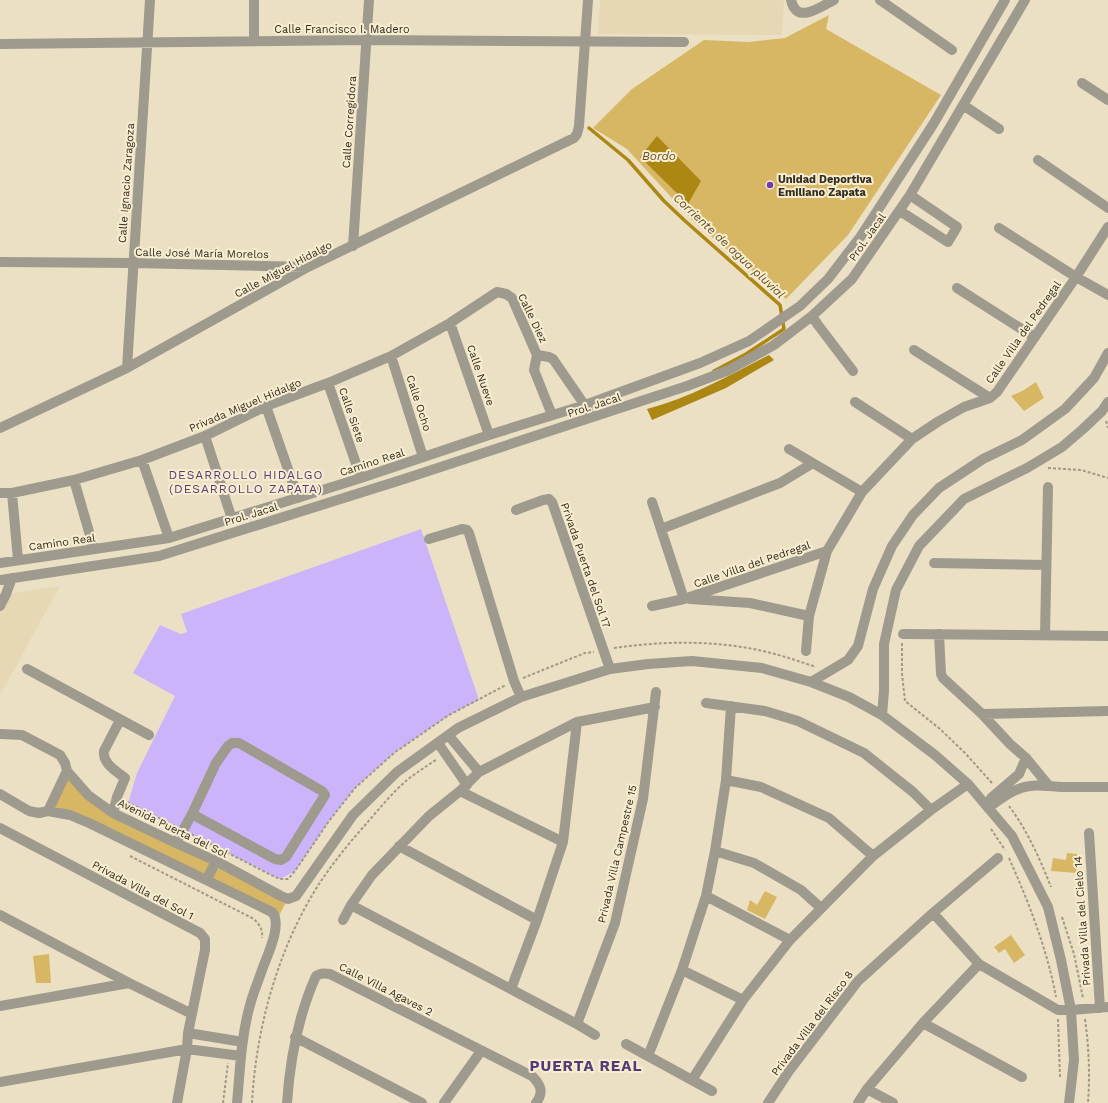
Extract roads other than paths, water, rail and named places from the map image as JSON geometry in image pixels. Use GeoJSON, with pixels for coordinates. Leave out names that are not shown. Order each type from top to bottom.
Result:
{"type":"FeatureCollection","features":[{"type":"Feature","properties":{"kind":"street","name":"Calle Ignacio Zaragoza"},"geometry":{"type":"LineString","coordinates":[[127,368],[150,0]]}},
{"type":"Feature","properties":{"kind":"street"},"geometry":{"type":"LineString","coordinates":[[254,0],[254,41]]}},
{"type":"Feature","properties":{"kind":"street","name":"Calle Corregidora"},"geometry":{"type":"LineString","coordinates":[[353,246],[369,0]]}},
{"type":"Feature","properties":{"kind":"street"},"geometry":{"type":"LineString","coordinates":[[585,41],[588,0]]}},
{"type":"Feature","properties":{"kind":"street"},"geometry":{"type":"LineString","coordinates":[[791,0],[792,6],[797,11],[807,14],[834,0]]}},
{"type":"Feature","properties":{"kind":"street"},"geometry":{"type":"LineString","coordinates":[[880,0],[952,50]]}},
{"type":"Feature","properties":{"kind":"street","name":"Prol. Jacal"},"geometry":{"type":"LineString","coordinates":[[585,405],[700,363],[749,341],[800,306],[828,279],[861,236],[934,123],[1005,0]]}},
{"type":"Feature","properties":{"kind":"street","name":"Prol. Jacal"},"geometry":{"type":"LineString","coordinates":[[0,580],[159,556],[393,483],[687,386],[729,370],[774,345],[812,316],[852,279],[910,195],[1025,0]]}},
{"type":"Feature","properties":{"kind":"street","name":"Calle Francisco I. Madero"},"geometry":{"type":"LineString","coordinates":[[0,44],[366,40],[684,42]]}},
{"type":"Feature","properties":{"kind":"street","name":"Calle Miguel Hidalgo"},"geometry":{"type":"LineString","coordinates":[[0,428],[127,368],[308,267],[568,142],[578,134],[585,41]]}},
{"type":"Feature","properties":{"kind":"street"},"geometry":{"type":"LineString","coordinates":[[1082,83],[1108,100]]}},
{"type":"Feature","properties":{"kind":"street"},"geometry":{"type":"LineString","coordinates":[[963,105],[999,129]]}},
{"type":"Feature","properties":{"kind":"street"},"geometry":{"type":"LineString","coordinates":[[934,123],[946,132]]}},
{"type":"Feature","properties":{"kind":"street"},"geometry":{"type":"LineString","coordinates":[[1038,160],[1108,208]]}},
{"type":"Feature","properties":{"kind":"street"},"geometry":{"type":"LineString","coordinates":[[900,211],[948,242],[956,227],[910,195]]}},
{"type":"Feature","properties":{"kind":"street","name":"Calle Villa del Pedregal"},"geometry":{"type":"LineString","coordinates":[[806,651],[809,616],[826,551],[862,492],[912,439],[964,407],[990,398],[1002,386],[1108,227]]}},
{"type":"Feature","properties":{"kind":"street"},"geometry":{"type":"LineString","coordinates":[[999,228],[1076,277],[1108,295]]}},
{"type":"Feature","properties":{"kind":"street","name":"Calle José María Morelos"},"geometry":{"type":"LineString","coordinates":[[0,262],[308,267]]}},
{"type":"Feature","properties":{"kind":"street"},"geometry":{"type":"LineString","coordinates":[[957,288],[1034,337]]}},
{"type":"Feature","properties":{"kind":"street","name":"Privada Miguel Hidalgo"},"geometry":{"type":"LineString","coordinates":[[0,493],[12,494],[74,480],[142,460],[205,436],[266,406],[328,383],[391,356],[450,323],[497,292],[506,294]]}},
{"type":"Feature","properties":{"kind":"street","name":"Calle Diez"},"geometry":{"type":"LineString","coordinates":[[506,294],[512,298],[537,355],[534,370],[552,415]]}},
{"type":"Feature","properties":{"kind":"street"},"geometry":{"type":"LineString","coordinates":[[812,316],[853,371]]}},
{"type":"Feature","properties":{"kind":"street","name":"Calle Nueve"},"geometry":{"type":"LineString","coordinates":[[450,323],[489,435]]}},
{"type":"Feature","properties":{"kind":"street"},"geometry":{"type":"LineString","coordinates":[[914,350],[990,398]]}},
{"type":"Feature","properties":{"kind":"street"},"geometry":{"type":"LineString","coordinates":[[811,682],[848,660],[858,646],[872,589],[892,546],[914,515],[939,488],[983,459],[1022,440],[1065,409],[1094,378],[1108,354]]}},
{"type":"Feature","properties":{"kind":"street","name":"Calle Diez"},"geometry":{"type":"LineString","coordinates":[[537,355],[553,359],[585,405],[592,418]]}},
{"type":"Feature","properties":{"kind":"street","name":"Calle Ocho"},"geometry":{"type":"LineString","coordinates":[[391,356],[423,457]]}},
{"type":"Feature","properties":{"kind":"street","name":"Calle Siete"},"geometry":{"type":"LineString","coordinates":[[328,383],[361,478]]}},
{"type":"Feature","properties":{"kind":"street"},"geometry":{"type":"LineString","coordinates":[[855,402],[912,439]]}},
{"type":"Feature","properties":{"kind":"street"},"geometry":{"type":"LineString","coordinates":[[882,715],[884,691],[884,644],[896,590],[919,546],[964,499],[1027,468],[1067,442],[1097,416],[1108,402]]}},
{"type":"Feature","properties":{"kind":"street","name":"Camino Real"},"geometry":{"type":"LineString","coordinates":[[0,563],[170,538],[585,405]]}},
{"type":"Feature","properties":{"kind":"street"},"geometry":{"type":"LineString","coordinates":[[266,406],[298,498]]}},
{"type":"Feature","properties":{"kind":"street"},"geometry":{"type":"LineString","coordinates":[[205,436],[232,519]]}},
{"type":"Feature","properties":{"kind":"street"},"geometry":{"type":"LineString","coordinates":[[789,449],[862,492]]}},
{"type":"Feature","properties":{"kind":"street"},"geometry":{"type":"LineString","coordinates":[[142,460],[170,538]]}},
{"type":"Feature","properties":{"kind":"street"},"geometry":{"type":"LineString","coordinates":[[661,529],[780,483],[813,463]]}},
{"type":"Feature","properties":{"kind":"street"},"geometry":{"type":"LineString","coordinates":[[74,480],[94,549]]}},
{"type":"Feature","properties":{"kind":"street"},"geometry":{"type":"LineString","coordinates":[[1045,635],[1048,487]]}},
{"type":"Feature","properties":{"kind":"street"},"geometry":{"type":"LineString","coordinates":[[12,494],[18,560]]}},
{"type":"Feature","properties":{"kind":"street","name":"Privada Puerta del Sol 17"},"geometry":{"type":"LineString","coordinates":[[516,510],[543,500],[549,499],[552,502],[610,669]]}},
{"type":"Feature","properties":{"kind":"street"},"geometry":{"type":"LineString","coordinates":[[652,502],[684,599]]}},
{"type":"Feature","properties":{"kind":"street"},"geometry":{"type":"LineString","coordinates":[[429,539],[462,529],[467,530],[514,681],[521,697]]}},
{"type":"Feature","properties":{"kind":"street","name":"Calle Villa del Pedregal"},"geometry":{"type":"LineString","coordinates":[[652,606],[684,599],[826,551]]}},
{"type":"Feature","properties":{"kind":"street"},"geometry":{"type":"LineString","coordinates":[[934,563],[1046,565]]}},
{"type":"Feature","properties":{"kind":"street"},"geometry":{"type":"LineString","coordinates":[[0,606],[12,578]]}},
{"type":"Feature","properties":{"kind":"street","name":"Calle Villa del Pedregal"},"geometry":{"type":"LineString","coordinates":[[684,599],[750,603],[809,616]]}},
{"type":"Feature","properties":{"kind":"street"},"geometry":{"type":"LineString","coordinates":[[903,634],[1108,636]]}},
{"type":"Feature","properties":{"kind":"street"},"geometry":{"type":"LineString","coordinates":[[939,634],[941,674],[943,678],[1026,758],[1049,786]]}},
{"type":"Feature","properties":{"kind":"street"},"geometry":{"type":"LineString","coordinates":[[563,842],[464,788],[446,753],[438,743],[458,728],[521,697],[610,669],[692,661],[762,668],[811,682],[849,697],[882,715],[935,755],[965,787],[986,805],[1012,836],[1048,907],[1061,960],[1071,1010],[1074,1060],[1069,1103]]}},
{"type":"Feature","properties":{"kind":"street"},"geometry":{"type":"LineString","coordinates":[[27,669],[149,735]]}},
{"type":"Feature","properties":{"kind":"street","name":"Privada Villa Campestre 15"},"geometry":{"type":"LineString","coordinates":[[577,1024],[615,923],[643,799],[656,692]]}},
{"type":"Feature","properties":{"kind":"street"},"geometry":{"type":"LineString","coordinates":[[706,703],[764,711],[798,721],[864,753],[913,792],[931,810]]}},
{"type":"Feature","properties":{"kind":"street"},"geometry":{"type":"LineString","coordinates":[[648,1056],[682,970],[706,896],[715,851],[726,780],[731,706]]}},
{"type":"Feature","properties":{"kind":"street"},"geometry":{"type":"LineString","coordinates":[[343,920],[351,905],[372,875],[429,816],[464,788],[479,772],[577,722],[655,707]]}},
{"type":"Feature","properties":{"kind":"street"},"geometry":{"type":"LineString","coordinates":[[982,714],[1108,711]]}},
{"type":"Feature","properties":{"kind":"street"},"geometry":{"type":"LineString","coordinates":[[113,813],[116,797],[125,778],[106,762],[103,756],[104,751],[120,720]]}},
{"type":"Feature","properties":{"kind":"street"},"geometry":{"type":"LineString","coordinates":[[511,989],[537,920],[563,842],[577,722]]}},
{"type":"Feature","properties":{"kind":"street","name":"Avenida Puerta del Sol"},"geometry":{"type":"LineString","coordinates":[[0,734],[22,735],[60,755],[68,771],[88,795],[113,813],[176,844],[216,861],[288,899],[296,896],[353,815],[397,772],[438,743]]}},
{"type":"Feature","properties":{"kind":"street"},"geometry":{"type":"LineString","coordinates":[[449,736],[479,772]]}},
{"type":"Feature","properties":{"kind":"street"},"geometry":{"type":"LineString","coordinates":[[176,844],[216,763],[228,746],[232,743],[239,743],[309,783],[322,791],[325,795],[286,857],[281,860],[275,859],[192,814]]}},
{"type":"Feature","properties":{"kind":"street"},"geometry":{"type":"LineString","coordinates":[[986,805],[1001,794],[1019,774],[1026,758]]}},
{"type":"Feature","properties":{"kind":"street"},"geometry":{"type":"LineString","coordinates":[[48,812],[68,771]]}},
{"type":"Feature","properties":{"kind":"street"},"geometry":{"type":"LineString","coordinates":[[726,780],[761,787],[829,818],[873,856]]}},
{"type":"Feature","properties":{"kind":"street"},"geometry":{"type":"LineString","coordinates":[[1001,794],[1030,786],[1049,786],[1061,788],[1108,787]]}},
{"type":"Feature","properties":{"kind":"street"},"geometry":{"type":"LineString","coordinates":[[692,1080],[743,1000],[790,940],[873,856],[931,810],[965,787]]}},
{"type":"Feature","properties":{"kind":"street"},"geometry":{"type":"LineString","coordinates":[[0,794],[29,811],[70,815],[272,912],[276,921],[276,927],[250,1006],[241,1056],[237,1103]]}},
{"type":"Feature","properties":{"kind":"street","name":"Privada Villa del Sol 1"},"geometry":{"type":"LineString","coordinates":[[0,828],[203,936],[206,942],[205,950],[188,1033],[187,1049],[177,1103]]}},
{"type":"Feature","properties":{"kind":"street","name":"Privada Villa del Cielo 14"},"geometry":{"type":"LineString","coordinates":[[979,964],[1058,1010],[1104,1008],[1089,833]]}},
{"type":"Feature","properties":{"kind":"street"},"geometry":{"type":"LineString","coordinates":[[399,846],[537,920]]}},
{"type":"Feature","properties":{"kind":"street"},"geometry":{"type":"LineString","coordinates":[[715,851],[754,864],[800,890],[821,908]]}},
{"type":"Feature","properties":{"kind":"street","name":"Privada Villa del Risco 8"},"geometry":{"type":"LineString","coordinates":[[768,1103],[789,1071],[858,980],[933,913],[998,858]]}},
{"type":"Feature","properties":{"kind":"street"},"geometry":{"type":"LineString","coordinates":[[206,879],[216,861]]}},
{"type":"Feature","properties":{"kind":"street"},"geometry":{"type":"LineString","coordinates":[[706,896],[790,940]]}},
{"type":"Feature","properties":{"kind":"street"},"geometry":{"type":"LineString","coordinates":[[351,905],[577,1024],[595,1035]]}},
{"type":"Feature","properties":{"kind":"street"},"geometry":{"type":"LineString","coordinates":[[858,1103],[867,1089],[923,1023],[979,964],[933,913]]}},
{"type":"Feature","properties":{"kind":"street"},"geometry":{"type":"LineString","coordinates":[[0,915],[129,983],[192,1014]]}},
{"type":"Feature","properties":{"kind":"street"},"geometry":{"type":"LineString","coordinates":[[682,970],[743,1000]]}},
{"type":"Feature","properties":{"kind":"street","name":"Calle Villa Agaves 2"},"geometry":{"type":"LineString","coordinates":[[287,1103],[295,1038],[316,976],[320,973],[325,973],[337,978],[532,1076],[541,1087],[541,1093],[536,1103]]}},
{"type":"Feature","properties":{"kind":"street"},"geometry":{"type":"LineString","coordinates":[[0,1006],[129,983]]}},
{"type":"Feature","properties":{"kind":"street"},"geometry":{"type":"LineString","coordinates":[[923,1023],[1022,1077]]}},
{"type":"Feature","properties":{"kind":"street"},"geometry":{"type":"LineString","coordinates":[[188,1033],[243,1042]]}},
{"type":"Feature","properties":{"kind":"street"},"geometry":{"type":"LineString","coordinates":[[295,1038],[422,1103]]}},
{"type":"Feature","properties":{"kind":"street"},"geometry":{"type":"LineString","coordinates":[[626,1044],[712,1091]]}},
{"type":"Feature","properties":{"kind":"street"},"geometry":{"type":"LineString","coordinates":[[0,1082],[187,1049],[241,1056]]}},
{"type":"Feature","properties":{"kind":"street"},"geometry":{"type":"LineString","coordinates":[[444,1103],[482,1051]]}},
{"type":"Feature","properties":{"kind":"street"},"geometry":{"type":"LineString","coordinates":[[867,1089],[893,1103]]}},
{"type":"Feature","properties":{"kind":"water","name":"Bordo"},"geometry":{"type":"Polygon","coordinates":[[[657,136],[701,181],[688,204],[640,157],[657,136]]]}},
{"type":"Feature","properties":{"kind":"water"},"geometry":{"type":"Polygon","coordinates":[[[769,355],[774,360],[726,388],[652,420],[647,409],[679,399],[725,378],[769,355]]]}},
{"type":"Feature","properties":{"kind":"waterway","name":"Corriente de agua pluvial"},"geometry":{"type":"LineString","coordinates":[[589,128],[628,160],[664,201],[780,305],[784,329],[746,354],[714,371]]}},
{"type":"Feature","properties":{"kind":"place","name":"Unidad Deportiva Emiliano Zapata"},"geometry":{"type":"Point","coordinates":[770,185]}},
{"type":"Feature","properties":{"kind":"district","name":"DESARROLLO HIDALGO (DESARROLLO ZAPATA)"},"geometry":{"type":"Point","coordinates":[246,482]}},
{"type":"Feature","properties":{"kind":"district","name":"PUERTA REAL"},"geometry":{"type":"Point","coordinates":[586,1066]}}]}
